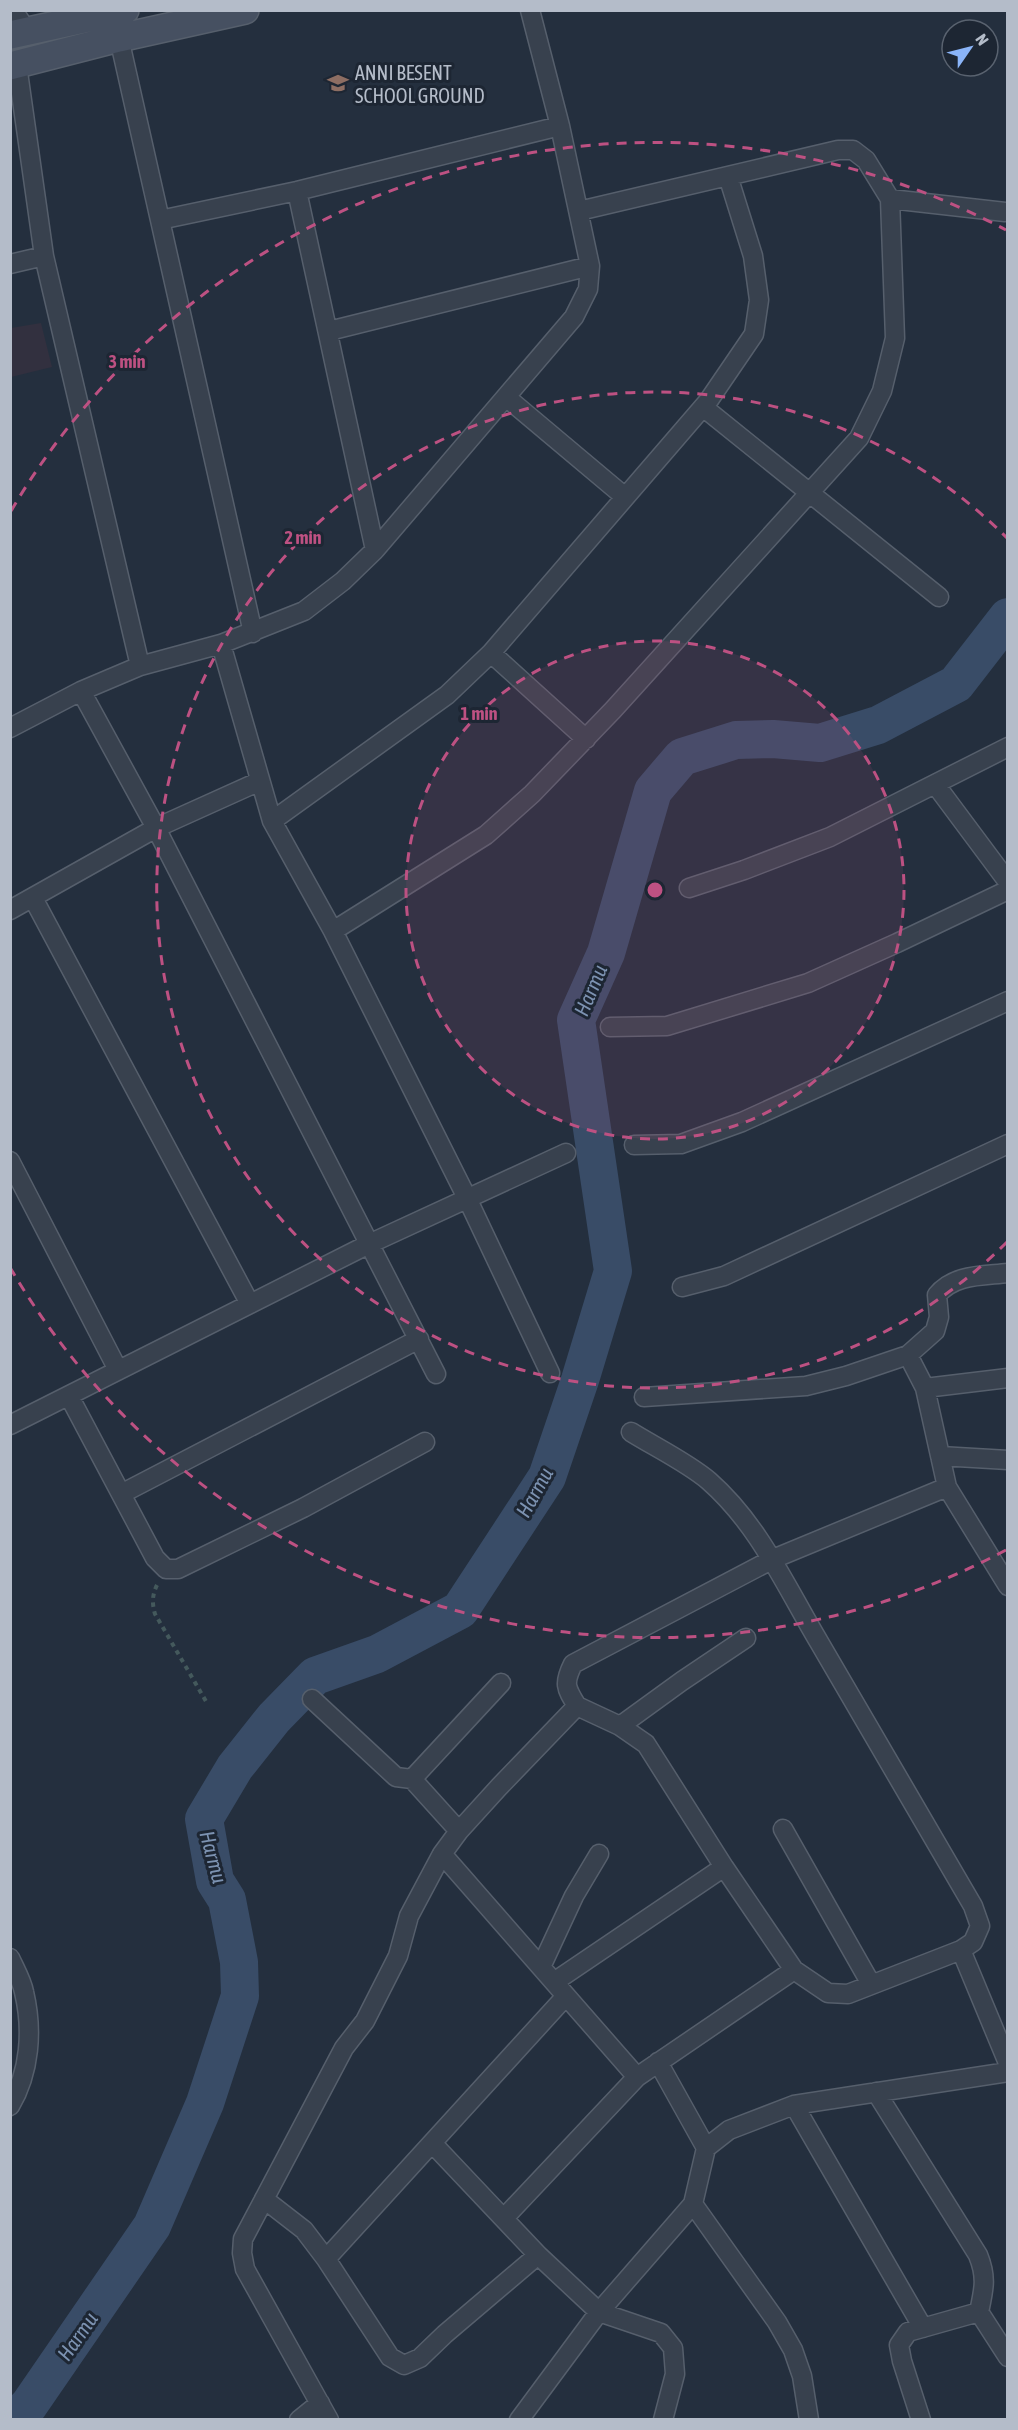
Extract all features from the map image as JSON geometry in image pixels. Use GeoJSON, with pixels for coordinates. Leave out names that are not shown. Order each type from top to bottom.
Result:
{"type":"FeatureCollection","features":[{"type":"Feature","properties":{"kind":"main road"},"geometry":{"type":"LineString","coordinates":[[17,25],[125,10]]}},
{"type":"Feature","properties":{"kind":"main road"},"geometry":{"type":"LineString","coordinates":[[14,66],[119,38],[245,10]]}},
{"type":"Feature","properties":{"kind":"street"},"geometry":{"type":"LineString","coordinates":[[10,728],[81,691],[140,666],[221,644],[253,633],[304,610],[343,581],[375,550],[574,317],[588,289],[590,266],[560,126],[530,10]]}},
{"type":"Feature","properties":{"kind":"street"},"geometry":{"type":"LineString","coordinates":[[119,38],[253,633]]}},
{"type":"Feature","properties":{"kind":"street"},"geometry":{"type":"LineString","coordinates":[[14,66],[44,256],[140,666]]}},
{"type":"Feature","properties":{"kind":"street"},"geometry":{"type":"LineString","coordinates":[[160,220],[297,191],[560,126]]}},
{"type":"Feature","properties":{"kind":"street"},"geometry":{"type":"LineString","coordinates":[[333,931],[486,835],[532,794],[586,739],[859,438],[882,391],[895,339],[890,199],[866,160],[853,150],[838,150],[579,211]]}},
{"type":"Feature","properties":{"kind":"street"},"geometry":{"type":"LineString","coordinates":[[272,821],[447,695],[491,653],[703,407],[754,334],[759,300],[753,256],[728,176]]}},
{"type":"Feature","properties":{"kind":"street"},"geometry":{"type":"LineString","coordinates":[[297,191],[375,550]]}},
{"type":"Feature","properties":{"kind":"street"},"geometry":{"type":"LineString","coordinates":[[890,199],[1005,212]]}},
{"type":"Feature","properties":{"kind":"street"},"geometry":{"type":"LineString","coordinates":[[10,264],[44,256]]}},
{"type":"Feature","properties":{"kind":"street"},"geometry":{"type":"LineString","coordinates":[[329,331],[590,266]]}},
{"type":"Feature","properties":{"kind":"street"},"geometry":{"type":"LineString","coordinates":[[506,397],[625,497]]}},
{"type":"Feature","properties":{"kind":"street"},"geometry":{"type":"LineString","coordinates":[[703,407],[939,597]]}},
{"type":"Feature","properties":{"kind":"street"},"geometry":{"type":"LineString","coordinates":[[221,644],[272,821],[333,931],[467,1198],[550,1373]]}},
{"type":"Feature","properties":{"kind":"street"},"geometry":{"type":"LineString","coordinates":[[491,653],[586,739]]}},
{"type":"Feature","properties":{"kind":"street"},"geometry":{"type":"LineString","coordinates":[[81,691],[156,828],[436,1374]]}},
{"type":"Feature","properties":{"kind":"street"},"geometry":{"type":"LineString","coordinates":[[689,888],[830,837],[1008,747]]}},
{"type":"Feature","properties":{"kind":"street"},"geometry":{"type":"LineString","coordinates":[[10,910],[156,828],[260,781]]}},
{"type":"Feature","properties":{"kind":"street"},"geometry":{"type":"LineString","coordinates":[[935,784],[1008,882]]}},
{"type":"Feature","properties":{"kind":"street"},"geometry":{"type":"LineString","coordinates":[[610,1027],[668,1026],[808,983],[1008,890]]}},
{"type":"Feature","properties":{"kind":"street"},"geometry":{"type":"LineString","coordinates":[[33,898],[250,1304]]}},
{"type":"Feature","properties":{"kind":"street"},"geometry":{"type":"LineString","coordinates":[[634,1145],[681,1144],[742,1122],[1008,1001]]}},
{"type":"Feature","properties":{"kind":"street"},"geometry":{"type":"LineString","coordinates":[[682,1287],[724,1276],[1008,1144]]}},
{"type":"Feature","properties":{"kind":"street"},"geometry":{"type":"LineString","coordinates":[[10,1425],[369,1244],[566,1153]]}},
{"type":"Feature","properties":{"kind":"street"},"geometry":{"type":"LineString","coordinates":[[10,1161],[118,1370]]}},
{"type":"Feature","properties":{"kind":"street"},"geometry":{"type":"LineString","coordinates":[[644,1397],[806,1386],[846,1376],[908,1355],[935,1331],[939,1317],[937,1295],[945,1285],[960,1279],[1008,1273]]}},
{"type":"Feature","properties":{"kind":"street"},"geometry":{"type":"LineString","coordinates":[[121,1494],[419,1340]]}},
{"type":"Feature","properties":{"kind":"street"},"geometry":{"type":"LineString","coordinates":[[908,1355],[925,1388],[947,1487],[1008,1586]]}},
{"type":"Feature","properties":{"kind":"street"},"geometry":{"type":"LineString","coordinates":[[925,1388],[1008,1378]]}},
{"type":"Feature","properties":{"kind":"street"},"geometry":{"type":"LineString","coordinates":[[69,1396],[155,1558],[166,1569],[178,1569],[303,1508],[425,1442]]}},
{"type":"Feature","properties":{"kind":"street"},"geometry":{"type":"LineString","coordinates":[[632,1432],[708,1480],[744,1517],[773,1559],[818,1640],[865,1717],[973,1906],[981,1926],[973,1942],[961,1950],[848,1994],[828,1993],[794,1970],[724,1867],[646,1744],[620,1726],[577,1706],[566,1689],[567,1677],[573,1664],[773,1559],[947,1487]]}},
{"type":"Feature","properties":{"kind":"street"},"geometry":{"type":"LineString","coordinates":[[940,1456],[1008,1460]]}},
{"type":"Feature","properties":{"kind":"street"},"geometry":{"type":"LineString","coordinates":[[620,1726],[746,1638]]}},
{"type":"Feature","properties":{"kind":"street"},"geometry":{"type":"LineString","coordinates":[[412,1779],[501,1683]]}},
{"type":"Feature","properties":{"kind":"street"},"geometry":{"type":"LineString","coordinates":[[312,1699],[396,1777],[412,1779],[459,1831]]}},
{"type":"Feature","properties":{"kind":"street"},"geometry":{"type":"LineString","coordinates":[[329,2420],[245,2269],[242,2253],[243,2239],[344,2048],[365,2021],[398,1956],[409,1916],[442,1854],[459,1831],[577,1706]]}},
{"type":"Feature","properties":{"kind":"street"},"geometry":{"type":"LineString","coordinates":[[783,1829],[871,1984]]}},
{"type":"Feature","properties":{"kind":"street"},"geometry":{"type":"LineString","coordinates":[[442,1854],[637,2077]]}},
{"type":"Feature","properties":{"kind":"street"},"geometry":{"type":"LineString","coordinates":[[541,1967],[574,1896],[599,1854]]}},
{"type":"Feature","properties":{"kind":"street"},"geometry":{"type":"LineString","coordinates":[[326,2259],[432,2143],[560,1989],[724,1867]]}},
{"type":"Feature","properties":{"kind":"street"},"geometry":{"type":"LineString","coordinates":[[961,1950],[1008,2062]]}},
{"type":"Feature","properties":{"kind":"street"},"geometry":{"type":"LineString","coordinates":[[10,1958],[24,1991],[29,2034],[25,2076],[10,2106]]}},
{"type":"Feature","properties":{"kind":"street"},"geometry":{"type":"LineString","coordinates":[[504,2218],[637,2077],[794,1970]]}},
{"type":"Feature","properties":{"kind":"street"},"geometry":{"type":"LineString","coordinates":[[658,2062],[706,2148]]}},
{"type":"Feature","properties":{"kind":"street"},"geometry":{"type":"LineString","coordinates":[[519,2420],[599,2312],[693,2204],[706,2148],[729,2130],[794,2105],[1008,2072]]}},
{"type":"Feature","properties":{"kind":"street"},"geometry":{"type":"LineString","coordinates":[[876,2092],[978,2255],[984,2271],[984,2288],[979,2312],[1008,2357]]}},
{"type":"Feature","properties":{"kind":"street"},"geometry":{"type":"LineString","coordinates":[[794,2105],[923,2328]]}},
{"type":"Feature","properties":{"kind":"street"},"geometry":{"type":"LineString","coordinates":[[432,2143],[538,2255],[599,2312],[661,2333],[673,2348],[675,2374],[663,2420]]}},
{"type":"Feature","properties":{"kind":"street"},"geometry":{"type":"LineString","coordinates":[[264,2199],[303,2230],[326,2259],[390,2357],[404,2365],[420,2358],[538,2255]]}},
{"type":"Feature","properties":{"kind":"street"},"geometry":{"type":"LineString","coordinates":[[693,2204],[777,2322],[793,2350],[802,2376],[809,2420]]}},
{"type":"Feature","properties":{"kind":"street"},"geometry":{"type":"LineString","coordinates":[[921,2420],[899,2345],[908,2332],[979,2312]]}},
{"type":"Feature","properties":{"kind":"street"},"geometry":{"type":"LineString","coordinates":[[299,2420],[320,2403]]}},
{"type":"Feature","properties":{"kind":"path"},"geometry":{"type":"LineString","coordinates":[[166,1569],[153,1591],[155,1614],[207,1703]]}},
{"type":"Feature","properties":{"kind":"shaded area"},"geometry":{"type":"Polygon","coordinates":[[[41,323],[52,367],[11,377],[11,328],[41,323]]]}},
{"type":"Feature","properties":{"kind":"waterway","name":"Harmu"},"geometry":{"type":"LineString","coordinates":[[14,2420],[29,2405],[152,2226],[205,2103],[240,1996],[239,1962],[227,1900],[215,1881],[204,1819],[235,1767],[274,1718],[315,1676],[377,1654],[460,1610],[547,1477],[580,1380],[613,1271],[576,1020],[606,953],[653,791],[682,757],[736,740],[773,739],[820,743],[878,725],[956,684],[1008,617]]}},
{"type":"Feature","properties":{"kind":"place","name":"ANNI BESENT SCHOOL GROUND"},"geometry":{"type":"Point","coordinates":[338,83]}}]}
